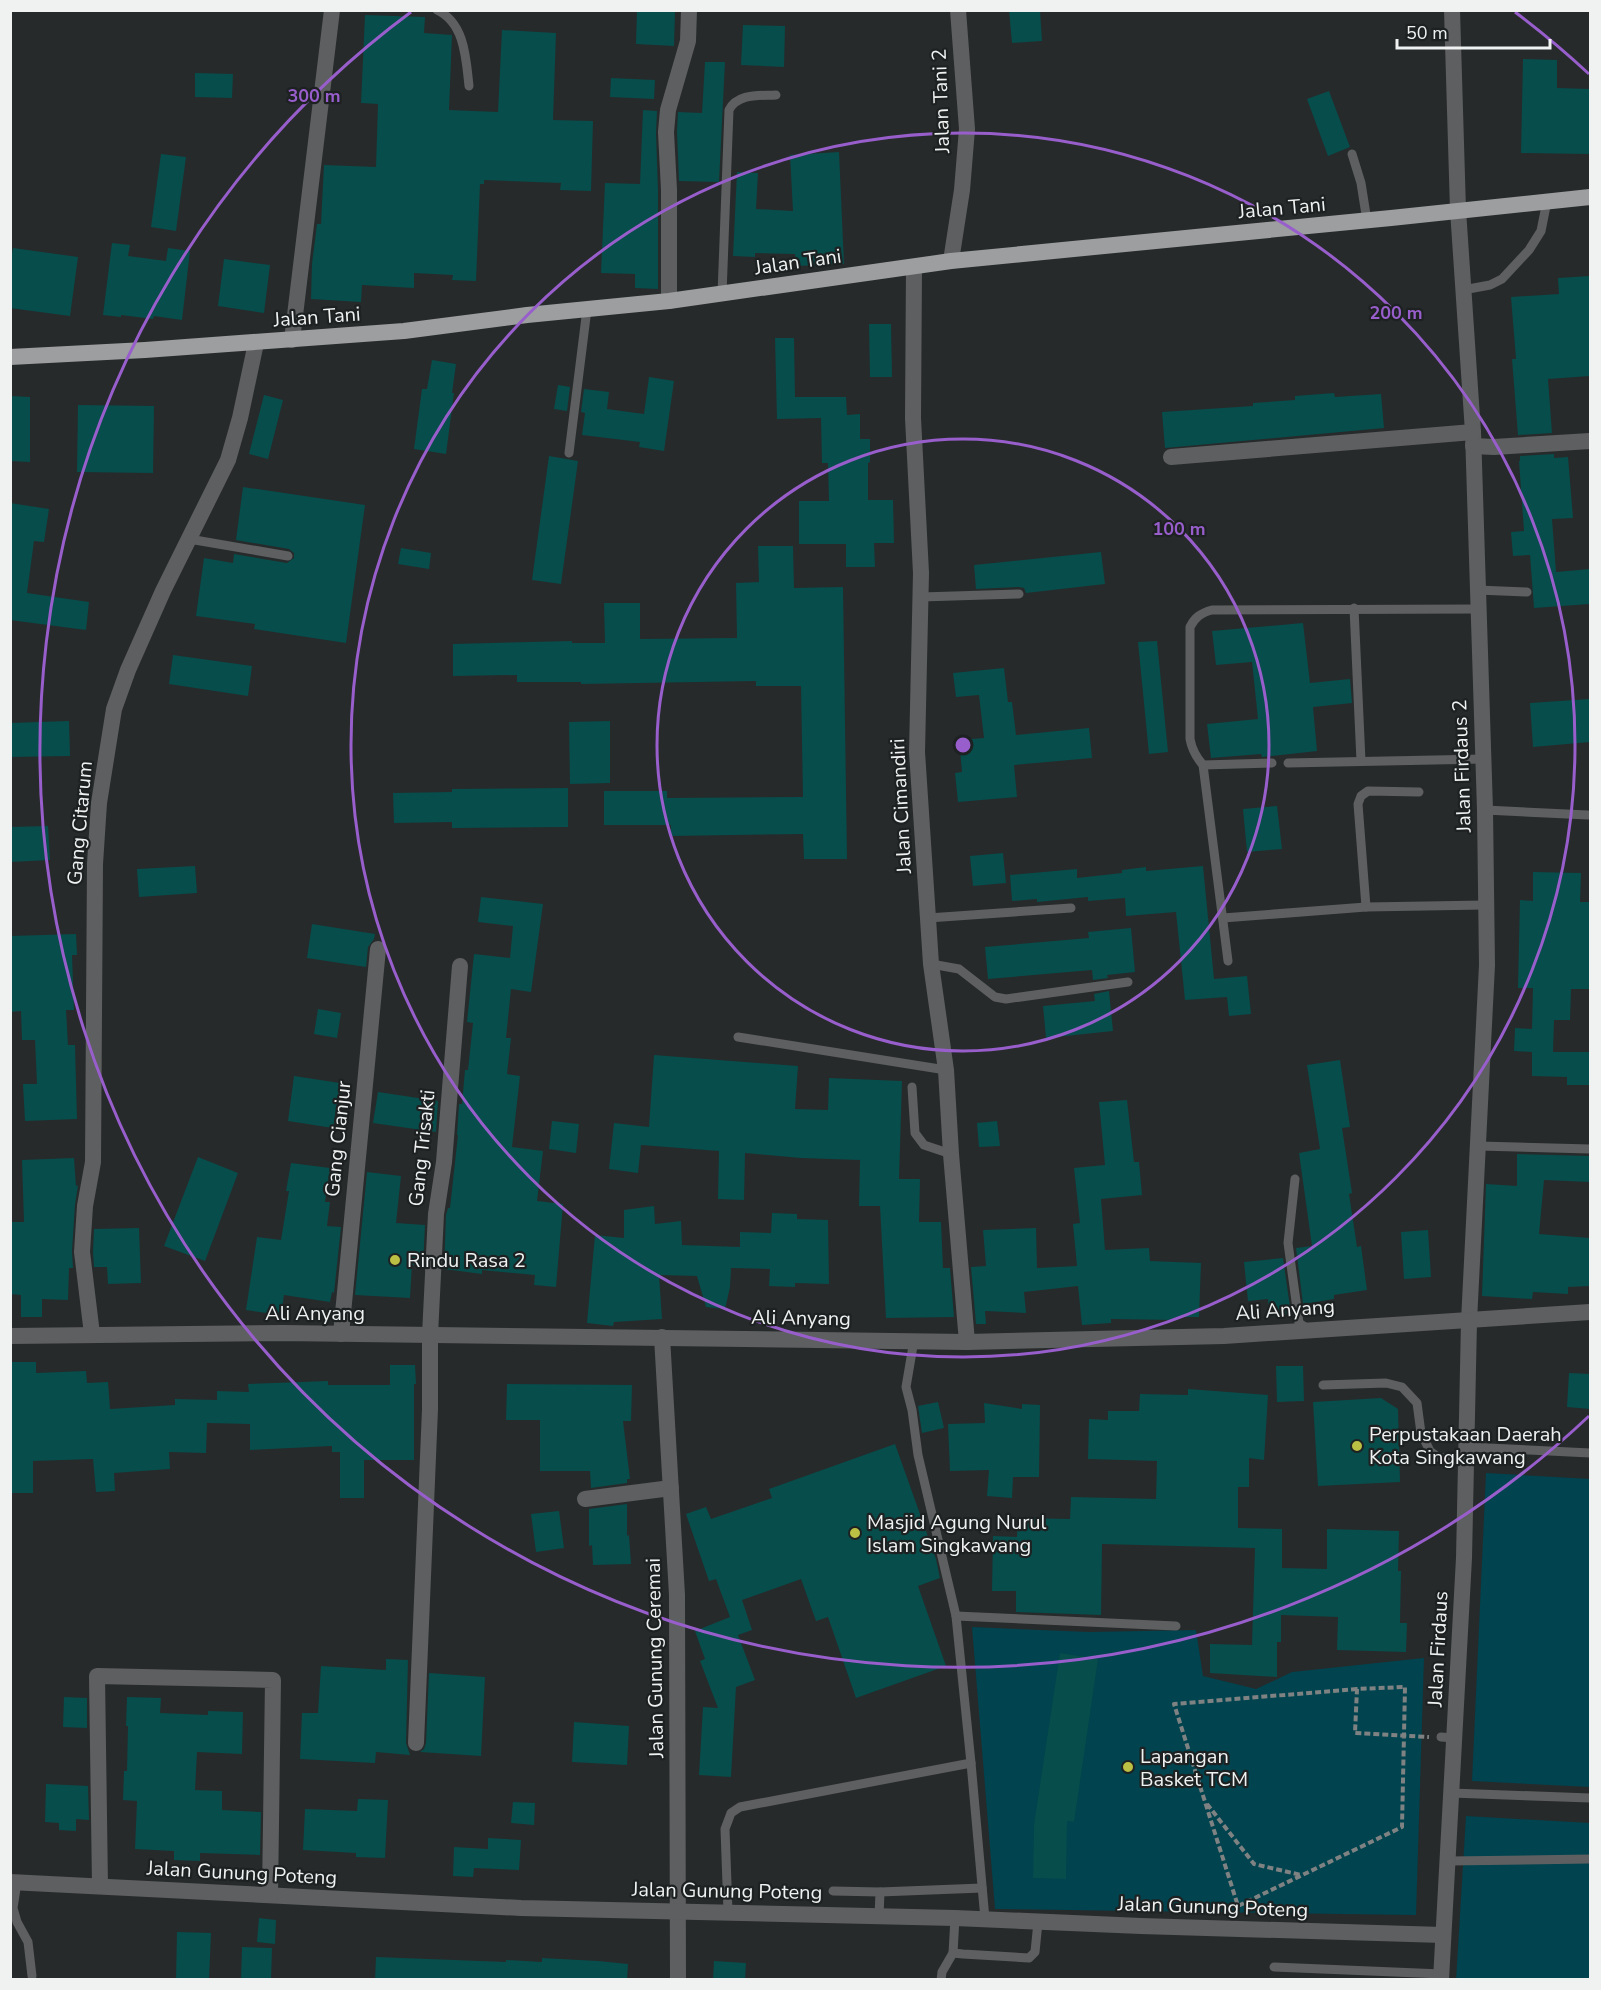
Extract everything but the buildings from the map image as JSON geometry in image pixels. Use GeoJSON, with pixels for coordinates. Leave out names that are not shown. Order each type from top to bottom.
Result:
{"type":"FeatureCollection","features":[{"type":"Feature","properties":{"kind":"highway","name":"Jalan Tani"},"geometry":{"type":"LineString","coordinates":[[10,357],[256,343],[404,331],[669,301],[951,261],[1367,221],[1590,196]]}},
{"type":"Feature","properties":{"kind":"street"},"geometry":{"type":"LineString","coordinates":[[292,340],[332,10]]}},
{"type":"Feature","properties":{"kind":"street"},"geometry":{"type":"LineString","coordinates":[[669,301],[669,190],[666,132],[668,110],[687,50],[688,10]]}},
{"type":"Feature","properties":{"kind":"street","name":"Jalan Tani 2"},"geometry":{"type":"LineString","coordinates":[[951,261],[962,190],[967,129],[958,10]]}},
{"type":"Feature","properties":{"kind":"street","name":"Jalan Firdaus 2"},"geometry":{"type":"LineString","coordinates":[[1452,10],[1458,210],[1473,439],[1485,810],[1487,965],[1469,1321]]}},
{"type":"Feature","properties":{"kind":"street","name":"Jalan Cimandiri"},"geometry":{"type":"LineString","coordinates":[[914,267],[914,418],[921,597],[917,752],[931,964],[946,1070],[967,1342]]}},
{"type":"Feature","properties":{"kind":"street","name":"Gang Citarum"},"geometry":{"type":"LineString","coordinates":[[92,1334],[82,1252],[85,1206],[93,1162],[95,864],[99,803],[114,709],[119,692],[163,591],[228,459],[240,418],[256,343]]}},
{"type":"Feature","properties":{"kind":"street"},"geometry":{"type":"LineString","coordinates":[[1172,458],[1473,439],[1494,447],[1590,441]]}},
{"type":"Feature","properties":{"kind":"street","name":"Gang Cianjur"},"geometry":{"type":"LineString","coordinates":[[341,1334],[378,949]]}},
{"type":"Feature","properties":{"kind":"street","name":"Gang Trisakti"},"geometry":{"type":"LineString","coordinates":[[416,1743],[436,1214],[444,1162],[460,966]]}},
{"type":"Feature","properties":{"kind":"street","name":"Ali Anyang"},"geometry":{"type":"LineString","coordinates":[[10,1336],[341,1334],[967,1342],[1224,1335],[1590,1312]]}},
{"type":"Feature","properties":{"kind":"street","name":"Jalan Firdaus"},"geometry":{"type":"LineString","coordinates":[[1442,1977],[1451,1792],[1447,1738],[1464,1558],[1469,1321]]}},
{"type":"Feature","properties":{"kind":"street","name":"Jalan Gunung Ceremai"},"geometry":{"type":"LineString","coordinates":[[662,1337],[677,1595],[678,1980]]}},
{"type":"Feature","properties":{"kind":"street"},"geometry":{"type":"LineString","coordinates":[[585,1499],[671,1488]]}},
{"type":"Feature","properties":{"kind":"street"},"geometry":{"type":"LineString","coordinates":[[100,1886],[97,1676],[273,1680],[270,1895]]}},
{"type":"Feature","properties":{"kind":"street","name":"Jalan Gunung Poteng"},"geometry":{"type":"LineString","coordinates":[[14,1882],[520,1908],[955,1918],[1443,1935]]}},
{"type":"Feature","properties":{"kind":"lane"},"geometry":{"type":"LineString","coordinates":[[437,10],[450,18],[465,47],[469,86]]}},
{"type":"Feature","properties":{"kind":"lane"},"geometry":{"type":"LineString","coordinates":[[722,294],[729,110],[732,103],[741,97],[776,95]]}},
{"type":"Feature","properties":{"kind":"lane"},"geometry":{"type":"LineString","coordinates":[[1352,154],[1361,183],[1367,221]]}},
{"type":"Feature","properties":{"kind":"lane"},"geometry":{"type":"LineString","coordinates":[[1463,290],[1490,285],[1502,279],[1529,250],[1541,231],[1547,201]]}},
{"type":"Feature","properties":{"kind":"lane"},"geometry":{"type":"LineString","coordinates":[[569,453],[586,309]]}},
{"type":"Feature","properties":{"kind":"lane"},"geometry":{"type":"LineString","coordinates":[[189,539],[288,556]]}},
{"type":"Feature","properties":{"kind":"lane"},"geometry":{"type":"LineString","coordinates":[[1477,590],[1527,592]]}},
{"type":"Feature","properties":{"kind":"lane"},"geometry":{"type":"LineString","coordinates":[[921,597],[1019,594]]}},
{"type":"Feature","properties":{"kind":"lane"},"geometry":{"type":"LineString","coordinates":[[1354,608],[1361,761]]}},
{"type":"Feature","properties":{"kind":"lane"},"geometry":{"type":"LineString","coordinates":[[1228,961],[1203,765],[1196,756],[1190,739],[1190,627],[1193,620],[1203,612],[1212,610],[1477,609]]}},
{"type":"Feature","properties":{"kind":"lane"},"geometry":{"type":"LineString","coordinates":[[1288,763],[1483,759]]}},
{"type":"Feature","properties":{"kind":"lane"},"geometry":{"type":"LineString","coordinates":[[1203,765],[1272,764]]}},
{"type":"Feature","properties":{"kind":"lane"},"geometry":{"type":"LineString","coordinates":[[1366,907],[1358,804],[1361,796],[1368,791],[1419,792]]}},
{"type":"Feature","properties":{"kind":"lane"},"geometry":{"type":"LineString","coordinates":[[1485,810],[1588,815]]}},
{"type":"Feature","properties":{"kind":"lane"},"geometry":{"type":"LineString","coordinates":[[1222,918],[1366,907],[1485,905]]}},
{"type":"Feature","properties":{"kind":"lane"},"geometry":{"type":"LineString","coordinates":[[928,918],[1071,908]]}},
{"type":"Feature","properties":{"kind":"lane"},"geometry":{"type":"LineString","coordinates":[[931,964],[959,969],[995,997],[1006,999],[1128,982]]}},
{"type":"Feature","properties":{"kind":"lane"},"geometry":{"type":"LineString","coordinates":[[738,1037],[946,1070]]}},
{"type":"Feature","properties":{"kind":"lane"},"geometry":{"type":"LineString","coordinates":[[912,1087],[915,1134],[924,1145],[951,1154]]}},
{"type":"Feature","properties":{"kind":"lane"},"geometry":{"type":"LineString","coordinates":[[1479,1146],[1590,1149]]}},
{"type":"Feature","properties":{"kind":"lane"},"geometry":{"type":"LineString","coordinates":[[1295,1179],[1288,1244],[1299,1323],[1310,1330]]}},
{"type":"Feature","properties":{"kind":"lane"},"geometry":{"type":"LineString","coordinates":[[914,1340],[906,1387],[912,1410],[918,1455],[956,1616],[985,1919]]}},
{"type":"Feature","properties":{"kind":"lane"},"geometry":{"type":"LineString","coordinates":[[1323,1385],[1386,1383],[1402,1387],[1417,1403],[1421,1433],[1430,1450],[1438,1457],[1466,1454],[1590,1453]]}},
{"type":"Feature","properties":{"kind":"lane"},"geometry":{"type":"LineString","coordinates":[[956,1616],[1176,1626]]}},
{"type":"Feature","properties":{"kind":"lane"},"geometry":{"type":"LineString","coordinates":[[728,1912],[725,1830],[731,1814],[740,1807],[971,1763]]}},
{"type":"Feature","properties":{"kind":"lane"},"geometry":{"type":"LineString","coordinates":[[1451,1792],[1590,1798]]}},
{"type":"Feature","properties":{"kind":"lane"},"geometry":{"type":"LineString","coordinates":[[1449,1861],[1590,1859]]}},
{"type":"Feature","properties":{"kind":"lane"},"geometry":{"type":"LineString","coordinates":[[14,1882],[14,1908],[17,1922],[28,1941],[32,1976]]}},
{"type":"Feature","properties":{"kind":"lane"},"geometry":{"type":"LineString","coordinates":[[832,1891],[880,1892],[982,1888]]}},
{"type":"Feature","properties":{"kind":"lane"},"geometry":{"type":"LineString","coordinates":[[879,1916],[880,1892]]}},
{"type":"Feature","properties":{"kind":"lane"},"geometry":{"type":"LineString","coordinates":[[940,1980],[953,1953],[955,1918]]}},
{"type":"Feature","properties":{"kind":"lane"},"geometry":{"type":"LineString","coordinates":[[953,1953],[1029,1958],[1035,1952],[1038,1922]]}},
{"type":"Feature","properties":{"kind":"lane"},"geometry":{"type":"LineString","coordinates":[[1274,1967],[1367,1975],[1442,1977]]}},
{"type":"Feature","properties":{"kind":"path"},"geometry":{"type":"LineString","coordinates":[[1405,1687],[1402,1827],[1238,1906],[1174,1704],[1357,1689],[1405,1687]]}},
{"type":"Feature","properties":{"kind":"path"},"geometry":{"type":"LineString","coordinates":[[1357,1689],[1355,1733],[1447,1738]]}},
{"type":"Feature","properties":{"kind":"path"},"geometry":{"type":"LineString","coordinates":[[1204,1801],[1254,1864],[1302,1876]]}},
{"type":"Feature","properties":{"kind":"shaded area"},"geometry":{"type":"Polygon","coordinates":[[[1486,1473],[1590,1479],[1590,1787],[1472,1781],[1486,1473]]]}},
{"type":"Feature","properties":{"kind":"shaded area"},"geometry":{"type":"Polygon","coordinates":[[[972,1627],[1089,1632],[1196,1630],[1203,1676],[1256,1689],[1292,1672],[1424,1658],[1416,1915],[995,1909],[972,1627]]]}},
{"type":"Feature","properties":{"kind":"shaded area"},"geometry":{"type":"Polygon","coordinates":[[[1466,1816],[1590,1823],[1590,1979],[1456,1980],[1466,1816]]]}},
{"type":"Feature","properties":{"kind":"place","name":"Rindu Rasa 2"},"geometry":{"type":"Point","coordinates":[395,1260]}},
{"type":"Feature","properties":{"kind":"place","name":"Perpustakaan Daerah Kota Singkawang"},"geometry":{"type":"Point","coordinates":[1357,1446]}},
{"type":"Feature","properties":{"kind":"place","name":"Masjid Agung Nurul Islam Singkawang"},"geometry":{"type":"Point","coordinates":[855,1533]}},
{"type":"Feature","properties":{"kind":"place","name":"Lapangan Basket TCM"},"geometry":{"type":"Point","coordinates":[1128,1767]}}]}
